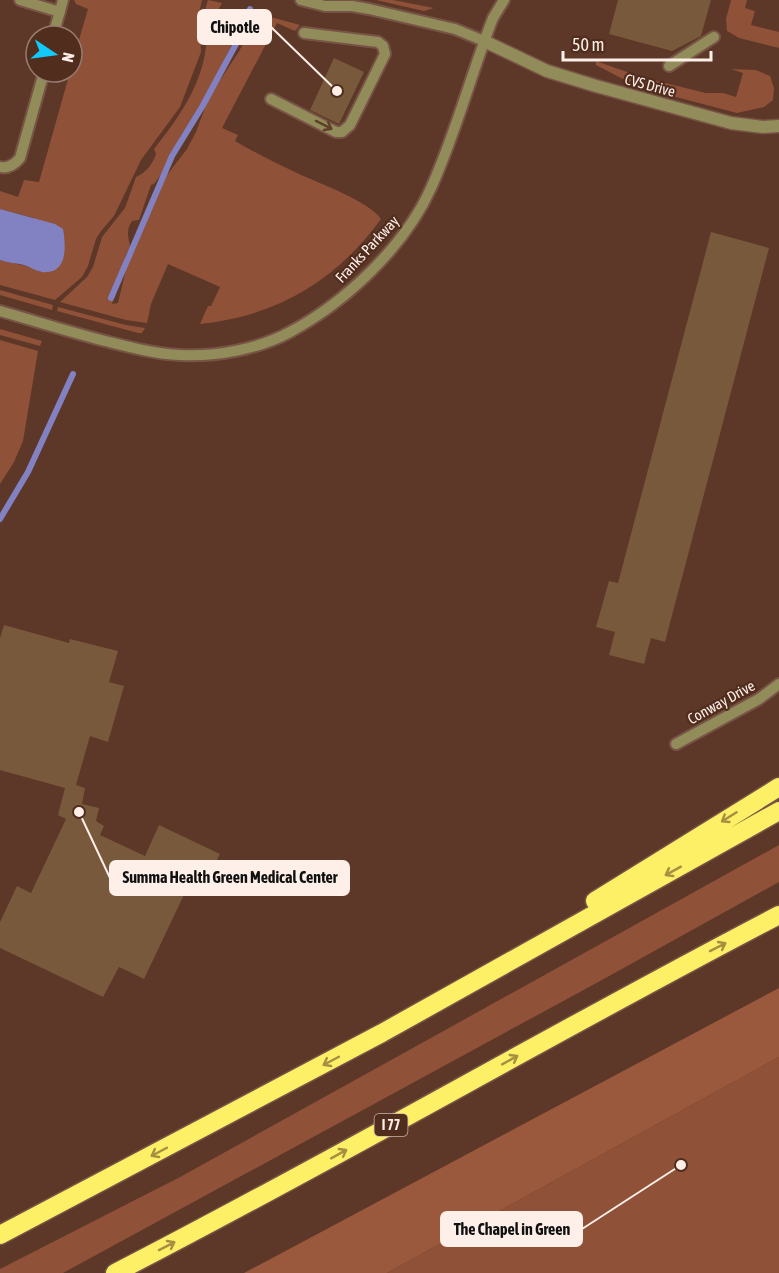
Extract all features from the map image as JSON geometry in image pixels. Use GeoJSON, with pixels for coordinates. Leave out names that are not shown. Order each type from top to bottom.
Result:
{"type":"FeatureCollection","features":[{"type":"Feature","properties":{"kind":"highway"},"geometry":{"type":"LineString","coordinates":[[382,1033],[779,787]]}},
{"type":"Feature","properties":{"kind":"highway"},"geometry":{"type":"LineString","coordinates":[[0,1235],[382,1033],[779,811]]}},
{"type":"Feature","properties":{"kind":"highway","name":"I 77"},"geometry":{"type":"LineString","coordinates":[[115,1273],[221,1219],[666,974],[779,915]]}},
{"type":"Feature","properties":{"kind":"street","name":"CVS Drive"},"geometry":{"type":"LineString","coordinates":[[484,41],[547,71],[596,86],[731,123],[763,127],[779,126]]}},
{"type":"Feature","properties":{"kind":"lane"},"geometry":{"type":"LineString","coordinates":[[20,0],[60,12]]}},
{"type":"Feature","properties":{"kind":"lane"},"geometry":{"type":"LineString","coordinates":[[57,24],[63,0]]}},
{"type":"Feature","properties":{"kind":"lane"},"geometry":{"type":"LineString","coordinates":[[301,0],[325,6],[352,6],[369,9],[455,29],[484,41]]}},
{"type":"Feature","properties":{"kind":"lane","name":"Franks Parkway"},"geometry":{"type":"LineString","coordinates":[[493,18],[494,0]]}},
{"type":"Feature","properties":{"kind":"lane","name":"Franks Parkway"},"geometry":{"type":"LineString","coordinates":[[0,311],[130,347],[179,355],[203,355],[226,351],[259,344],[289,333],[346,294],[369,272],[415,220],[431,188],[493,18],[504,0]]}},
{"type":"Feature","properties":{"kind":"lane"},"geometry":{"type":"LineString","coordinates":[[272,99],[336,132],[342,132],[350,125],[385,54],[385,50],[378,42],[304,33]]}},
{"type":"Feature","properties":{"kind":"lane"},"geometry":{"type":"LineString","coordinates":[[669,66],[714,37]]}},
{"type":"Feature","properties":{"kind":"lane"},"geometry":{"type":"LineString","coordinates":[[0,167],[15,165],[20,158],[41,84]]}},
{"type":"Feature","properties":{"kind":"lane","name":"Conway Drive"},"geometry":{"type":"LineString","coordinates":[[676,744],[759,699],[779,684]]}},
{"type":"Feature","properties":{"kind":"shaded area"},"geometry":{"type":"Polygon","coordinates":[[[74,0],[202,0],[199,13],[201,52],[180,107],[141,160],[114,216],[96,239],[88,266],[82,277],[55,300],[0,285],[0,260],[41,272],[34,218],[0,209],[0,191],[18,197],[24,180],[39,182],[67,84],[84,84],[84,24],[88,9],[76,4],[74,0]]]}},
{"type":"Feature","properties":{"kind":"shaded area"},"geometry":{"type":"Polygon","coordinates":[[[208,0],[222,3],[216,14],[234,26],[242,12],[245,14],[244,20],[186,137],[170,163],[151,185],[139,220],[132,221],[130,224],[128,233],[130,246],[112,304],[118,303],[127,265],[160,184],[187,149],[209,97],[238,53],[253,26],[256,13],[300,25],[295,31],[277,23],[222,128],[238,135],[235,141],[355,200],[381,219],[345,260],[302,292],[279,304],[228,320],[200,324],[220,287],[168,264],[151,304],[147,323],[126,320],[60,302],[87,277],[93,267],[102,237],[125,208],[136,177],[151,164],[156,154],[154,149],[188,101],[204,60],[205,17],[208,0]]]}},
{"type":"Feature","properties":{"kind":"shaded area"},"geometry":{"type":"Polygon","coordinates":[[[376,0],[393,0],[434,8],[424,11],[376,0]]]}},
{"type":"Feature","properties":{"kind":"shaded area"},"geometry":{"type":"Polygon","coordinates":[[[731,0],[747,0],[745,8],[755,11],[751,25],[779,32],[779,48],[739,38],[727,31],[726,19],[731,0]]]}},
{"type":"Feature","properties":{"kind":"shaded area"},"geometry":{"type":"Polygon","coordinates":[[[596,61],[641,77],[706,93],[723,93],[736,97],[743,73],[731,69],[756,70],[770,76],[774,88],[773,100],[764,107],[737,113],[638,87],[596,65],[596,61]]]}},
{"type":"Feature","properties":{"kind":"shaded area"},"geometry":{"type":"Polygon","coordinates":[[[0,290],[53,305],[52,310],[0,295],[0,290]]]}},
{"type":"Feature","properties":{"kind":"shaded area"},"geometry":{"type":"Polygon","coordinates":[[[58,307],[145,328],[142,333],[138,333],[57,311],[58,307]]]}},
{"type":"Feature","properties":{"kind":"shaded area"},"geometry":{"type":"Polygon","coordinates":[[[0,329],[42,341],[40,346],[0,335],[0,329]]]}},
{"type":"Feature","properties":{"kind":"shaded area"},"geometry":{"type":"Polygon","coordinates":[[[0,340],[38,351],[23,441],[14,462],[0,484],[0,340]]]}},
{"type":"Feature","properties":{"kind":"shaded area"},"geometry":{"type":"Polygon","coordinates":[[[779,845],[779,882],[602,980],[63,1273],[0,1273],[0,1269],[180,1177],[779,845]]]}},
{"type":"Feature","properties":{"kind":"shaded area"},"geometry":{"type":"Polygon","coordinates":[[[779,988],[779,1057],[387,1273],[244,1273],[779,988]]]}},
{"type":"Feature","properties":{"kind":"shaded area"},"geometry":{"type":"Polygon","coordinates":[[[779,1057],[779,1273],[387,1273],[779,1057]]]}},
{"type":"Feature","properties":{"kind":"water"},"geometry":{"type":"Polygon","coordinates":[[[0,209],[55,224],[63,229],[65,251],[57,269],[42,272],[0,260],[0,209]]]}},
{"type":"Feature","properties":{"kind":"building"},"geometry":{"type":"Polygon","coordinates":[[[618,0],[711,0],[701,36],[672,51],[609,34],[618,0]]]}},
{"type":"Feature","properties":{"kind":"building"},"geometry":{"type":"Polygon","coordinates":[[[334,58],[364,72],[339,124],[310,110],[334,58]]]}},
{"type":"Feature","properties":{"kind":"building"},"geometry":{"type":"Polygon","coordinates":[[[711,232],[769,248],[665,642],[651,638],[644,664],[609,655],[615,632],[596,627],[609,581],[618,583],[711,232]]]}},
{"type":"Feature","properties":{"kind":"building"},"geometry":{"type":"Polygon","coordinates":[[[4,625],[69,643],[70,639],[118,651],[109,682],[124,686],[108,742],[90,736],[76,785],[85,788],[82,804],[99,808],[96,821],[104,826],[100,835],[145,856],[159,825],[220,854],[204,886],[191,880],[144,979],[119,967],[103,997],[0,948],[0,922],[17,886],[31,893],[66,819],[58,815],[65,788],[0,770],[0,638],[4,625]]]}},
{"type":"Feature","properties":{"kind":"waterway"},"geometry":{"type":"LineString","coordinates":[[111,298],[172,156],[236,44],[250,9]]}},
{"type":"Feature","properties":{"kind":"waterway"},"geometry":{"type":"LineString","coordinates":[[0,519],[28,472],[73,374]]}},
{"type":"Feature","properties":{"kind":"place","name":"Chipotle"},"geometry":{"type":"Point","coordinates":[337,91]}},
{"type":"Feature","properties":{"kind":"place","name":"Summa Health Green Medical Center"},"geometry":{"type":"Point","coordinates":[79,812]}},
{"type":"Feature","properties":{"kind":"place","name":"The Chapel in Green"},"geometry":{"type":"Point","coordinates":[681,1165]}}]}
